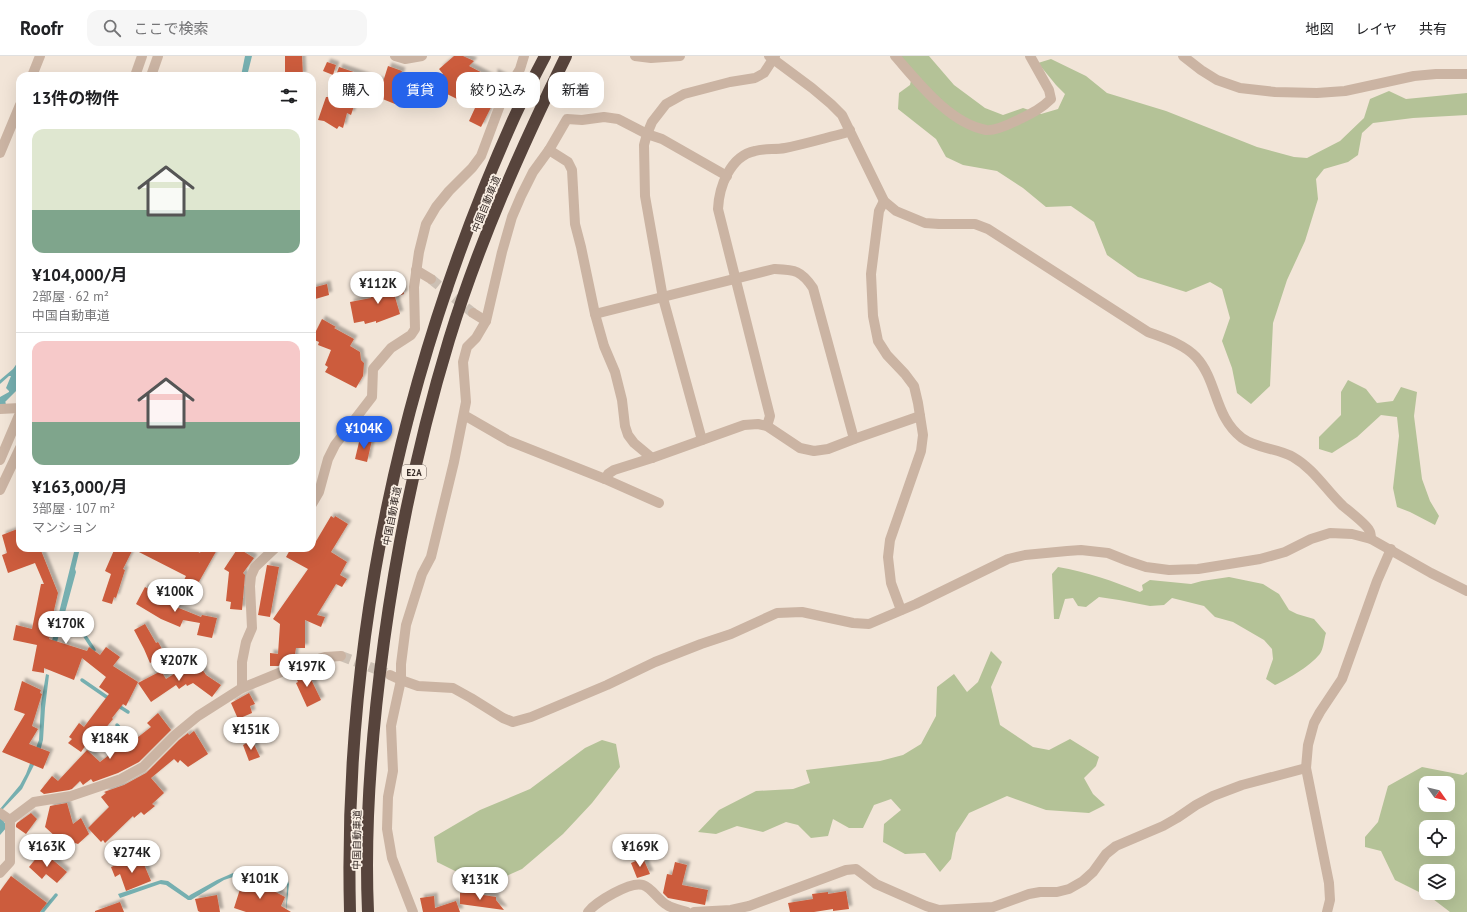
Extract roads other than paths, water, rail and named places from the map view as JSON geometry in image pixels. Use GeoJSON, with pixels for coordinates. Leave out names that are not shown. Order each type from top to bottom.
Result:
{"type":"FeatureCollection","features":[{"type":"Feature","properties":{"kind":"highway","name":"中国自動車道"},"geometry":{"type":"LineString","coordinates":[[350,912],[351,815],[354,749],[360,678],[368,608],[394,475],[411,406],[430,340],[456,260],[508,132],[545,56]]}},
{"type":"Feature","properties":{"kind":"highway","name":"中国自動車道"},"geometry":{"type":"LineString","coordinates":[[368,912],[368,822],[378,684],[398,548],[412,481],[428,413],[449,339],[476,264],[503,193],[532,126],[566,56]]}},
{"type":"Feature","properties":{"kind":"street"},"geometry":{"type":"LineString","coordinates":[[34,72],[40,56]]}},
{"type":"Feature","properties":{"kind":"street"},"geometry":{"type":"LineString","coordinates":[[136,72],[142,56]]}},
{"type":"Feature","properties":{"kind":"street"},"geometry":{"type":"LineString","coordinates":[[152,72],[158,56]]}},
{"type":"Feature","properties":{"kind":"street"},"geometry":{"type":"LineString","coordinates":[[395,56],[405,59],[422,56]]}},
{"type":"Feature","properties":{"kind":"street"},"geometry":{"type":"LineString","coordinates":[[316,497],[319,492],[328,459],[335,445],[372,397],[373,369],[391,348],[412,335],[415,329],[414,287],[419,252],[426,224],[436,206],[472,168],[480,156],[503,97],[520,69],[524,56]]}},
{"type":"Feature","properties":{"kind":"street"},"geometry":{"type":"LineString","coordinates":[[635,56],[651,58],[680,56]]}},
{"type":"Feature","properties":{"kind":"street"},"geometry":{"type":"LineString","coordinates":[[895,56],[936,100],[956,117],[974,126],[987,130],[1008,126],[1043,107],[1051,99],[1049,90],[1030,56]]}},
{"type":"Feature","properties":{"kind":"street"},"geometry":{"type":"LineString","coordinates":[[1183,56],[1200,70],[1217,80],[1240,88],[1275,92],[1316,93],[1345,91],[1414,76],[1467,74]]}},
{"type":"Feature","properties":{"kind":"street"},"geometry":{"type":"LineString","coordinates":[[702,440],[663,298],[645,196],[644,145],[652,122],[666,104],[684,94],[730,82],[755,78],[764,72],[772,57],[831,104],[842,115],[884,201],[896,211],[925,222],[939,224],[974,224],[988,230],[1148,332],[1168,340],[1196,357],[1206,373],[1221,412],[1229,425],[1243,438],[1261,447],[1292,456],[1308,467],[1341,504],[1369,530],[1372,539]]}},
{"type":"Feature","properties":{"kind":"street"},"geometry":{"type":"LineString","coordinates":[[0,153],[16,115]]}},
{"type":"Feature","properties":{"kind":"street"},"geometry":{"type":"LineString","coordinates":[[414,912],[392,858],[387,829],[388,797],[393,771],[391,726],[401,680],[401,664],[406,625],[422,574],[431,557],[464,415],[466,402],[463,362],[468,348],[486,321],[502,252],[512,217],[533,172],[549,150],[567,119],[582,120],[604,117],[618,119],[662,140],[727,176]]}},
{"type":"Feature","properties":{"kind":"street"},"geometry":{"type":"LineString","coordinates":[[767,426],[770,416],[718,209],[719,195],[727,176],[735,163],[744,155],[753,151],[785,148],[850,130]]}},
{"type":"Feature","properties":{"kind":"street"},"geometry":{"type":"LineString","coordinates":[[549,150],[568,162],[572,170],[575,224],[595,314],[604,346],[615,372],[622,400],[625,426],[628,435],[634,443],[652,458]]}},
{"type":"Feature","properties":{"kind":"street"},"geometry":{"type":"LineString","coordinates":[[884,201],[880,212],[871,274],[873,316],[878,341],[887,355],[914,386],[924,435],[921,451],[890,540],[888,557],[891,583],[901,610]]}},
{"type":"Feature","properties":{"kind":"street"},"geometry":{"type":"LineString","coordinates":[[595,314],[774,269],[792,270],[805,277],[813,288],[854,439]]}},
{"type":"Feature","properties":{"kind":"street"},"geometry":{"type":"LineString","coordinates":[[416,270],[431,279]]}},
{"type":"Feature","properties":{"kind":"street"},"geometry":{"type":"LineString","coordinates":[[473,313],[486,321]]}},
{"type":"Feature","properties":{"kind":"street"},"geometry":{"type":"LineString","coordinates":[[0,409],[16,408]]}},
{"type":"Feature","properties":{"kind":"street"},"geometry":{"type":"LineString","coordinates":[[464,415],[509,441],[605,479],[659,503]]}},
{"type":"Feature","properties":{"kind":"street"},"geometry":{"type":"LineString","coordinates":[[605,479],[608,474],[614,470],[744,425],[758,424],[767,426],[800,448],[814,451],[828,449],[920,416]]}},
{"type":"Feature","properties":{"kind":"street"},"geometry":{"type":"LineString","coordinates":[[0,460],[16,422]]}},
{"type":"Feature","properties":{"kind":"street"},"geometry":{"type":"LineString","coordinates":[[0,490],[16,456]]}},
{"type":"Feature","properties":{"kind":"street"},"geometry":{"type":"LineString","coordinates":[[390,675],[418,686],[453,688],[503,718],[513,722],[531,717],[607,685],[655,662],[731,634],[777,614],[802,612],[853,623],[869,624],[1008,559],[1025,555],[1087,550],[1108,553],[1146,567],[1169,570],[1198,569],[1260,560],[1285,552],[1311,539],[1330,533],[1352,534],[1372,539],[1431,573],[1467,591]]}},
{"type":"Feature","properties":{"kind":"street"},"geometry":{"type":"LineString","coordinates":[[1327,912],[1330,900],[1329,883],[1306,768],[1308,745],[1314,723],[1342,679],[1391,549]]}},
{"type":"Feature","properties":{"kind":"street"},"geometry":{"type":"LineString","coordinates":[[242,688],[242,662],[246,642],[252,628],[251,576],[255,567],[271,552]]}},
{"type":"Feature","properties":{"kind":"street"},"geometry":{"type":"LineString","coordinates":[[10,820],[34,802],[71,796],[121,779],[143,767],[174,734],[242,688],[325,656],[341,656]]}},
{"type":"Feature","properties":{"kind":"street"},"geometry":{"type":"LineString","coordinates":[[694,912],[731,910],[749,906],[846,870],[856,869],[876,884],[926,906],[939,910],[993,907],[1029,894],[1040,892],[1057,892],[1069,889],[1083,882],[1093,872],[1106,854],[1116,846],[1163,826],[1213,796],[1242,785],[1306,768]]}},
{"type":"Feature","properties":{"kind":"street"},"geometry":{"type":"LineString","coordinates":[[0,813],[10,820]]}},
{"type":"Feature","properties":{"kind":"street"},"geometry":{"type":"LineString","coordinates":[[0,873],[10,862],[10,820]]}},
{"type":"Feature","properties":{"kind":"street"},"geometry":{"type":"LineString","coordinates":[[588,912],[600,900],[634,885],[643,885],[667,906],[687,912]]}},
{"type":"Feature","properties":{"kind":"water"},"geometry":{"type":"Polygon","coordinates":[[[245,56],[252,56],[248,72],[242,72],[245,56]]]}},
{"type":"Feature","properties":{"kind":"water"},"geometry":{"type":"Polygon","coordinates":[[[16,365],[16,391],[5,402],[6,403],[4,406],[0,407],[0,397],[9,392],[6,388],[11,376],[0,384],[0,380],[16,365]]]}},
{"type":"Feature","properties":{"kind":"water"},"geometry":{"type":"Polygon","coordinates":[[[74,552],[79,552],[75,569],[76,572],[57,642],[52,641],[74,552]]]}},
{"type":"Feature","properties":{"kind":"water"},"geometry":{"type":"Polygon","coordinates":[[[46,674],[49,675],[43,740],[39,755],[22,789],[3,809],[3,820],[7,827],[0,835],[0,809],[20,785],[26,774],[39,740],[41,704],[46,674]]]}},
{"type":"Feature","properties":{"kind":"water"},"geometry":{"type":"Polygon","coordinates":[[[233,873],[270,881],[288,881],[286,912],[287,885],[269,885],[237,877],[224,880],[191,900],[188,900],[166,885],[160,884],[120,898],[118,894],[161,880],[168,881],[189,896],[217,880],[233,873]]]}},
{"type":"Feature","properties":{"kind":"waterway"},"geometry":{"type":"LineString","coordinates":[[79,627],[94,650]]}},
{"type":"Feature","properties":{"kind":"waterway"},"geometry":{"type":"LineString","coordinates":[[82,680],[111,700]]}},
{"type":"Feature","properties":{"kind":"waterway"},"geometry":{"type":"LineString","coordinates":[[117,705],[128,712]]}},
{"type":"Feature","properties":{"kind":"waterway"},"geometry":{"type":"LineString","coordinates":[[117,725],[135,744]]}},
{"type":"Feature","properties":{"kind":"waterway"},"geometry":{"type":"LineString","coordinates":[[42,912],[56,895]]}},
{"type":"Feature","properties":{"kind":"tunnel"},"geometry":{"type":"LineString","coordinates":[[431,279],[473,313]]}},
{"type":"Feature","properties":{"kind":"tunnel"},"geometry":{"type":"LineString","coordinates":[[341,656],[386,673]]}}]}
